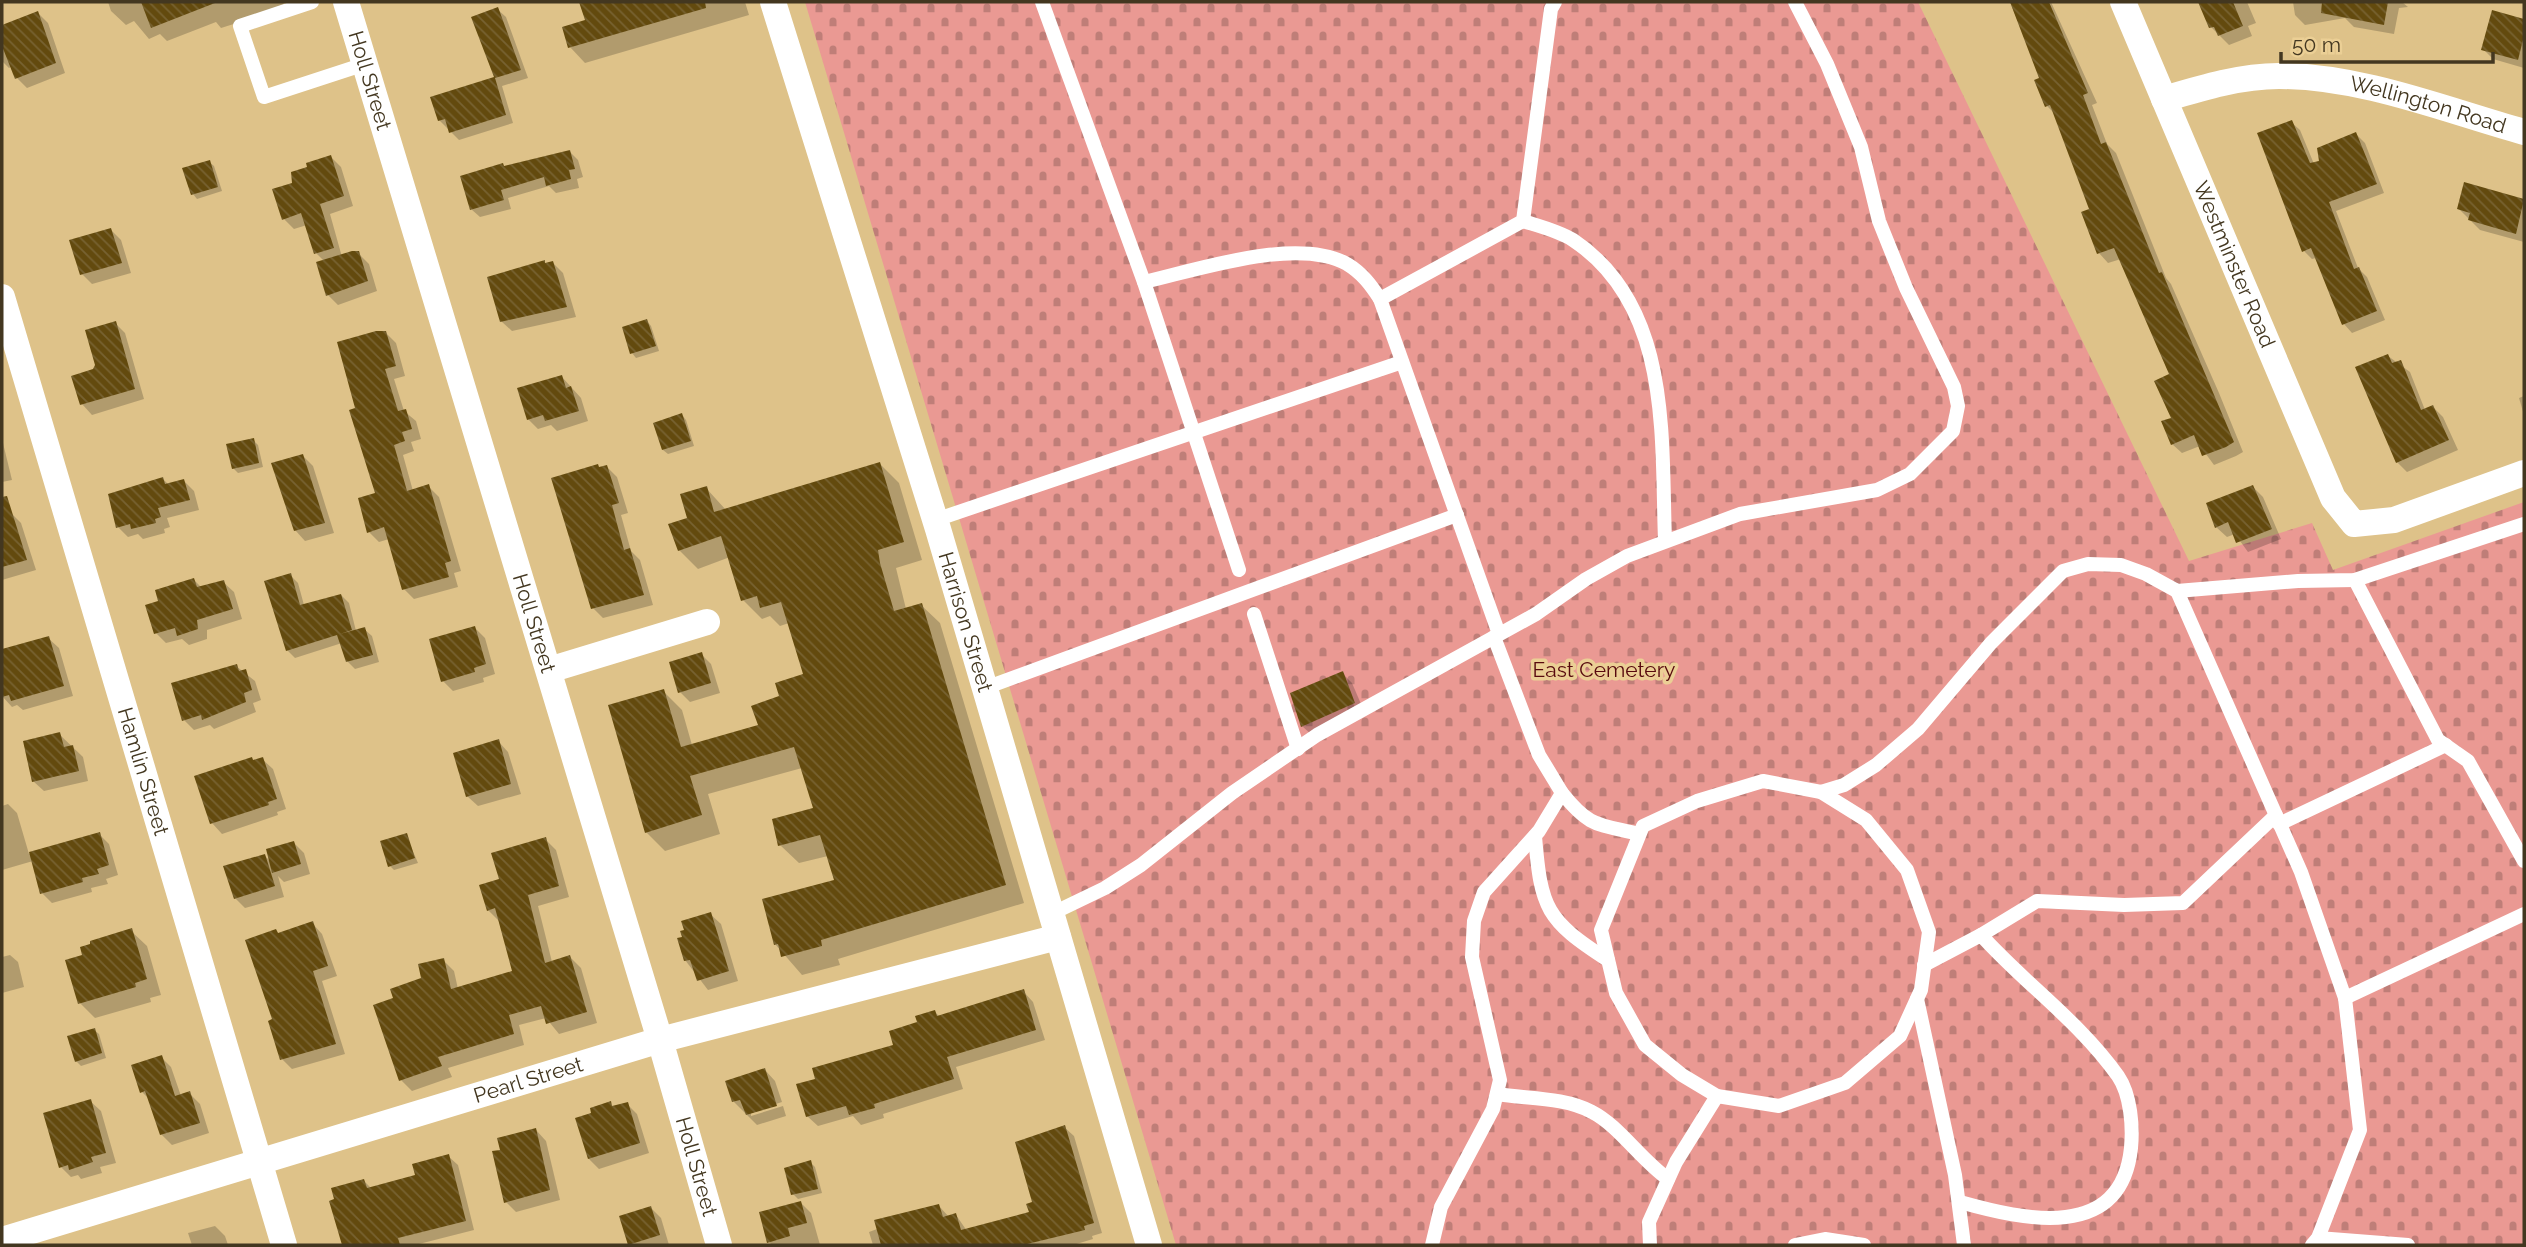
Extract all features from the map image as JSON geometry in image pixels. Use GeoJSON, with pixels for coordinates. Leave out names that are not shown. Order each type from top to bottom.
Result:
{"type":"FeatureCollection","features":[{"type":"Feature","properties":{"kind":"street","name":"Holl Street"},"geometry":{"type":"LineString","coordinates":[[346,2],[549,670],[719,1245]]}},
{"type":"Feature","properties":{"kind":"street","name":"Harrison Street"},"geometry":{"type":"LineString","coordinates":[[773,2],[935,520],[1149,1245]]}},
{"type":"Feature","properties":{"kind":"street","name":"Westminster Road"},"geometry":{"type":"LineString","coordinates":[[2123,2],[2333,498],[2354,524],[2394,520],[2524,473]]}},
{"type":"Feature","properties":{"kind":"street","name":"Wellington Road"},"geometry":{"type":"LineString","coordinates":[[2164,99],[2217,83],[2278,76],[2349,82],[2524,132]]}},
{"type":"Feature","properties":{"kind":"street","name":"Hamlin Street"},"geometry":{"type":"LineString","coordinates":[[2,297],[284,1245]]}},
{"type":"Feature","properties":{"kind":"street"},"geometry":{"type":"LineString","coordinates":[[549,670],[707,622]]}},
{"type":"Feature","properties":{"kind":"street","name":"Pearl Street"},"geometry":{"type":"LineString","coordinates":[[2,1240],[660,1040],[1054,925]]}},
{"type":"Feature","properties":{"kind":"lane"},"geometry":{"type":"LineString","coordinates":[[312,2],[240,26],[264,97],[365,64]]}},
{"type":"Feature","properties":{"kind":"lane"},"geometry":{"type":"LineString","coordinates":[[1042,2],[1144,282],[1239,570]]}},
{"type":"Feature","properties":{"kind":"lane"},"geometry":{"type":"LineString","coordinates":[[1524,221],[1551,9],[1555,2]]}},
{"type":"Feature","properties":{"kind":"lane"},"geometry":{"type":"LineString","coordinates":[[1054,925],[1141,865],[1215,806],[1298,749],[1557,602],[1586,579],[1665,540],[1740,514],[1877,490],[1910,474],[1953,431],[1958,406],[1954,387],[1906,288],[1879,220],[1861,147],[1827,64],[1795,2]]}},
{"type":"Feature","properties":{"kind":"lane"},"geometry":{"type":"LineString","coordinates":[[1380,299],[1524,221],[1571,239],[1599,260],[1630,304],[1648,343],[1657,377],[1665,540]]}},
{"type":"Feature","properties":{"kind":"lane"},"geometry":{"type":"LineString","coordinates":[[1144,282],[1276,255],[1319,255],[1346,263],[1367,279],[1380,299],[1539,755],[1562,793],[1579,814],[1599,827],[1639,834]]}},
{"type":"Feature","properties":{"kind":"lane"},"geometry":{"type":"LineString","coordinates":[[935,520],[1402,362]]}},
{"type":"Feature","properties":{"kind":"lane"},"geometry":{"type":"LineString","coordinates":[[985,688],[1457,515]]}},
{"type":"Feature","properties":{"kind":"lane"},"geometry":{"type":"LineString","coordinates":[[1821,792],[1844,785],[1876,765],[1918,729],[1991,643],[2063,571],[2088,564],[2121,565],[2146,574],[2177,591],[2298,581],[2355,580],[2524,524]]}},
{"type":"Feature","properties":{"kind":"lane"},"geometry":{"type":"LineString","coordinates":[[2355,580],[2438,740],[2468,761],[2524,861]]}},
{"type":"Feature","properties":{"kind":"lane"},"geometry":{"type":"LineString","coordinates":[[2177,591],[2301,872],[2346,998],[2360,1130],[2315,1242],[2408,1245]]}},
{"type":"Feature","properties":{"kind":"lane"},"geometry":{"type":"LineString","coordinates":[[1254,614],[1298,749]]}},
{"type":"Feature","properties":{"kind":"lane"},"geometry":{"type":"LineString","coordinates":[[1924,965],[2037,901],[2124,905],[2183,903],[2278,820],[2446,745]]}},
{"type":"Feature","properties":{"kind":"lane"},"geometry":{"type":"LineString","coordinates":[[1763,781],[1821,792],[1866,820],[1907,870],[1928,932],[1917,998],[1900,1036],[1845,1083],[1779,1106],[1717,1096],[1682,1074],[1645,1045],[1616,992],[1601,930],[1643,826],[1697,801],[1763,781]]}},
{"type":"Feature","properties":{"kind":"lane"},"geometry":{"type":"LineString","coordinates":[[1432,1245],[1441,1207],[1493,1109],[1500,1080],[1472,957],[1474,920],[1484,892],[1535,836],[1562,793]]}},
{"type":"Feature","properties":{"kind":"lane"},"geometry":{"type":"LineString","coordinates":[[1535,836],[1541,889],[1547,909],[1560,927],[1608,960]]}},
{"type":"Feature","properties":{"kind":"lane"},"geometry":{"type":"LineString","coordinates":[[2346,998],[2524,914]]}},
{"type":"Feature","properties":{"kind":"lane"},"geometry":{"type":"LineString","coordinates":[[1960,1202],[2035,1217],[2061,1218],[2092,1211],[2117,1194],[2129,1168],[2133,1131],[2121,1079],[2056,1004],[1981,935]]}},
{"type":"Feature","properties":{"kind":"lane"},"geometry":{"type":"LineString","coordinates":[[1917,998],[1960,1202],[1964,1245]]}},
{"type":"Feature","properties":{"kind":"lane"},"geometry":{"type":"LineString","coordinates":[[1497,1094],[1549,1100],[1591,1111],[1621,1135],[1647,1164],[1668,1179]]}},
{"type":"Feature","properties":{"kind":"lane"},"geometry":{"type":"LineString","coordinates":[[1650,1245],[1649,1222],[1668,1179],[1717,1096]]}},
{"type":"Feature","properties":{"kind":"lane"},"geometry":{"type":"LineString","coordinates":[[1795,1245],[1825,1239],[1864,1245]]}},
{"type":"Feature","properties":{"kind":"green space","name":"East Cemetery"},"geometry":{"type":"Polygon","coordinates":[[[805,2],[1918,2],[2189,561],[2312,523],[2333,570],[2524,502],[2524,1245],[1176,1245],[805,2]]]}},
{"type":"Feature","properties":{"kind":"building"},"geometry":{"type":"Polygon","coordinates":[[[141,2],[215,2],[215,3],[151,28],[141,2]]]}},
{"type":"Feature","properties":{"kind":"building"},"geometry":{"type":"Polygon","coordinates":[[[579,2],[705,2],[706,8],[568,48],[562,27],[585,20],[579,2]]]}},
{"type":"Feature","properties":{"kind":"building"},"geometry":{"type":"Polygon","coordinates":[[[2010,2],[2049,2],[2088,93],[2083,95],[2101,144],[2106,142],[2159,273],[2162,272],[2234,442],[2226,447],[2202,456],[2194,435],[2171,445],[2161,421],[2171,418],[2154,381],[2169,374],[2114,248],[2097,254],[2081,212],[2089,209],[2050,105],[2045,107],[2034,80],[2039,78],[2010,2]]]}},
{"type":"Feature","properties":{"kind":"building"},"geometry":{"type":"Polygon","coordinates":[[[2198,2],[2233,2],[2243,26],[2218,36],[2214,27],[2209,28],[2198,2]]]}},
{"type":"Feature","properties":{"kind":"building"},"geometry":{"type":"Polygon","coordinates":[[[2322,2],[2388,2],[2384,25],[2321,13],[2322,2]]]}},
{"type":"Feature","properties":{"kind":"building"},"geometry":{"type":"Polygon","coordinates":[[[498,7],[521,70],[495,78],[506,115],[449,133],[445,119],[438,121],[430,97],[494,77],[471,17],[498,7]]]}},
{"type":"Feature","properties":{"kind":"building"},"geometry":{"type":"Polygon","coordinates":[[[2492,10],[2524,19],[2524,36],[2518,60],[2481,50],[2492,10]]]}},
{"type":"Feature","properties":{"kind":"building"},"geometry":{"type":"Polygon","coordinates":[[[38,11],[56,63],[15,79],[2,46],[2,25],[38,11]]]}},
{"type":"Feature","properties":{"kind":"building"},"geometry":{"type":"Polygon","coordinates":[[[2292,120],[2310,163],[2319,161],[2317,148],[2356,132],[2377,184],[2329,202],[2354,269],[2359,267],[2377,311],[2342,325],[2311,248],[2302,252],[2257,133],[2292,120]]]}},
{"type":"Feature","properties":{"kind":"building"},"geometry":{"type":"Polygon","coordinates":[[[570,150],[575,169],[569,170],[571,179],[546,186],[544,177],[501,190],[504,200],[470,210],[460,176],[503,163],[504,166],[570,150]]]}},
{"type":"Feature","properties":{"kind":"building"},"geometry":{"type":"Polygon","coordinates":[[[331,155],[344,196],[320,204],[334,248],[314,254],[301,213],[282,220],[272,189],[292,183],[291,172],[307,167],[306,163],[331,155]]]}},
{"type":"Feature","properties":{"kind":"building"},"geometry":{"type":"Polygon","coordinates":[[[210,160],[218,187],[191,195],[182,168],[210,160]]]}},
{"type":"Feature","properties":{"kind":"building"},"geometry":{"type":"Polygon","coordinates":[[[2464,182],[2524,199],[2516,234],[2468,220],[2470,213],[2457,209],[2464,182]]]}},
{"type":"Feature","properties":{"kind":"building"},"geometry":{"type":"Polygon","coordinates":[[[111,228],[122,263],[80,275],[69,240],[111,228]]]}},
{"type":"Feature","properties":{"kind":"building"},"geometry":{"type":"Polygon","coordinates":[[[359,251],[368,281],[326,296],[316,262],[359,251]]]}},
{"type":"Feature","properties":{"kind":"building"},"geometry":{"type":"Polygon","coordinates":[[[545,260],[545,263],[553,261],[567,307],[500,322],[487,277],[545,260]]]}},
{"type":"Feature","properties":{"kind":"building"},"geometry":{"type":"Polygon","coordinates":[[[647,319],[656,346],[630,354],[622,327],[647,319]]]}},
{"type":"Feature","properties":{"kind":"building"},"geometry":{"type":"Polygon","coordinates":[[[116,321],[135,389],[80,405],[71,376],[93,369],[95,365],[85,330],[116,321]]]}},
{"type":"Feature","properties":{"kind":"building"},"geometry":{"type":"Polygon","coordinates":[[[376,331],[386,331],[396,366],[385,369],[398,411],[406,409],[412,429],[402,432],[405,441],[394,445],[407,491],[429,484],[451,561],[445,563],[449,577],[402,590],[384,527],[367,533],[358,498],[375,493],[349,410],[355,408],[337,342],[376,331]]]}},
{"type":"Feature","properties":{"kind":"building"},"geometry":{"type":"Polygon","coordinates":[[[2388,354],[2392,363],[2401,360],[2421,410],[2433,405],[2449,440],[2396,463],[2355,367],[2388,354]]]}},
{"type":"Feature","properties":{"kind":"building"},"geometry":{"type":"Polygon","coordinates":[[[562,375],[566,388],[571,386],[579,411],[545,421],[543,415],[527,420],[517,388],[562,375]]]}},
{"type":"Feature","properties":{"kind":"building"},"geometry":{"type":"Polygon","coordinates":[[[682,413],[691,441],[662,450],[653,423],[682,413]]]}},
{"type":"Feature","properties":{"kind":"building"},"geometry":{"type":"Polygon","coordinates":[[[254,438],[259,463],[232,469],[226,444],[254,438]]]}},
{"type":"Feature","properties":{"kind":"building"},"geometry":{"type":"Polygon","coordinates":[[[303,454],[325,523],[294,531],[271,463],[303,454]]]}},
{"type":"Feature","properties":{"kind":"building"},"geometry":{"type":"Polygon","coordinates":[[[880,462],[904,542],[878,550],[894,611],[922,603],[1006,885],[821,940],[822,946],[781,957],[778,944],[774,945],[762,899],[834,880],[820,835],[778,846],[772,819],[813,808],[794,747],[690,776],[702,815],[645,833],[608,705],[664,689],[681,747],[758,725],[751,706],[779,696],[775,683],[803,674],[781,602],[760,608],[757,596],[741,601],[721,536],[678,551],[668,524],[687,518],[680,494],[707,486],[714,512],[880,462]]]}},
{"type":"Feature","properties":{"kind":"building"},"geometry":{"type":"Polygon","coordinates":[[[598,464],[599,467],[607,465],[619,503],[612,505],[624,550],[630,548],[644,595],[591,609],[551,478],[598,464]]]}},
{"type":"Feature","properties":{"kind":"building"},"geometry":{"type":"Polygon","coordinates":[[[163,477],[165,484],[184,479],[190,500],[158,508],[161,517],[155,519],[156,523],[131,529],[130,524],[116,528],[108,494],[163,477]]]}},
{"type":"Feature","properties":{"kind":"building"},"geometry":{"type":"Polygon","coordinates":[[[2253,485],[2272,529],[2236,543],[2228,522],[2215,528],[2206,503],[2253,485]]]}},
{"type":"Feature","properties":{"kind":"building"},"geometry":{"type":"Polygon","coordinates":[[[7,496],[27,560],[2,567],[2,497],[7,496]]]}},
{"type":"Feature","properties":{"kind":"building"},"geometry":{"type":"Polygon","coordinates":[[[291,573],[300,605],[341,594],[352,630],[340,634],[365,627],[373,655],[346,662],[337,635],[286,651],[264,581],[291,573]]]}},
{"type":"Feature","properties":{"kind":"building"},"geometry":{"type":"Polygon","coordinates":[[[194,578],[197,587],[224,580],[233,609],[197,620],[198,629],[177,636],[175,628],[154,634],[145,605],[158,601],[155,590],[194,578]]]}},
{"type":"Feature","properties":{"kind":"building"},"geometry":{"type":"Polygon","coordinates":[[[475,626],[486,664],[474,668],[475,672],[441,682],[429,639],[475,626]]]}},
{"type":"Feature","properties":{"kind":"building"},"geometry":{"type":"Polygon","coordinates":[[[49,636],[64,686],[11,701],[9,695],[2,697],[2,649],[49,636]]]}},
{"type":"Feature","properties":{"kind":"building"},"geometry":{"type":"Polygon","coordinates":[[[702,652],[711,683],[678,693],[669,662],[702,652]]]}},
{"type":"Feature","properties":{"kind":"building"},"geometry":{"type":"Polygon","coordinates":[[[237,664],[239,671],[246,669],[252,690],[244,693],[246,702],[202,720],[201,715],[182,721],[171,683],[237,664]]]}},
{"type":"Feature","properties":{"kind":"building"},"geometry":{"type":"Polygon","coordinates":[[[1343,671],[1355,703],[1301,727],[1290,693],[1343,671]]]}},
{"type":"Feature","properties":{"kind":"building"},"geometry":{"type":"Polygon","coordinates":[[[60,732],[64,747],[73,745],[79,771],[32,782],[23,741],[60,732]]]}},
{"type":"Feature","properties":{"kind":"building"},"geometry":{"type":"Polygon","coordinates":[[[499,739],[511,784],[466,797],[453,753],[499,739]]]}},
{"type":"Feature","properties":{"kind":"building"},"geometry":{"type":"Polygon","coordinates":[[[252,757],[253,760],[263,757],[277,799],[268,802],[269,805],[210,824],[194,776],[252,757]]]}},
{"type":"Feature","properties":{"kind":"building"},"geometry":{"type":"Polygon","coordinates":[[[100,832],[109,865],[97,869],[99,874],[82,878],[83,882],[40,894],[29,852],[100,832]]]}},
{"type":"Feature","properties":{"kind":"building"},"geometry":{"type":"Polygon","coordinates":[[[407,833],[415,858],[388,867],[380,841],[407,833]]]}},
{"type":"Feature","properties":{"kind":"building"},"geometry":{"type":"Polygon","coordinates":[[[546,837],[559,886],[528,895],[545,963],[570,955],[587,1012],[546,1024],[541,1006],[509,1015],[514,1034],[438,1057],[442,1066],[399,1081],[373,1005],[393,998],[390,989],[421,978],[418,964],[444,958],[451,989],[512,971],[495,908],[487,911],[479,885],[499,879],[491,853],[546,837]]]}},
{"type":"Feature","properties":{"kind":"building"},"geometry":{"type":"Polygon","coordinates":[[[294,841],[301,864],[272,873],[266,849],[294,841]]]}},
{"type":"Feature","properties":{"kind":"building"},"geometry":{"type":"Polygon","coordinates":[[[265,854],[275,886],[234,899],[223,866],[265,854]]]}},
{"type":"Feature","properties":{"kind":"building"},"geometry":{"type":"Polygon","coordinates":[[[711,912],[729,971],[697,981],[690,960],[684,961],[677,938],[682,937],[680,931],[684,930],[681,921],[711,912]]]}},
{"type":"Feature","properties":{"kind":"building"},"geometry":{"type":"Polygon","coordinates":[[[313,921],[328,966],[313,971],[336,1044],[280,1060],[268,1021],[272,1019],[245,940],[276,929],[278,933],[313,921]]]}},
{"type":"Feature","properties":{"kind":"building"},"geometry":{"type":"Polygon","coordinates":[[[132,928],[147,979],[135,983],[136,987],[78,1004],[65,960],[82,955],[80,947],[90,944],[90,941],[132,928]]]}},
{"type":"Feature","properties":{"kind":"building"},"geometry":{"type":"Polygon","coordinates":[[[1024,989],[1036,1030],[947,1057],[954,1079],[874,1104],[875,1108],[849,1115],[846,1106],[806,1117],[796,1084],[815,1079],[812,1068],[893,1045],[889,1031],[917,1022],[915,1016],[935,1010],[937,1016],[1024,989]]]}},
{"type":"Feature","properties":{"kind":"building"},"geometry":{"type":"Polygon","coordinates":[[[95,1028],[102,1053],[75,1062],[67,1036],[95,1028]]]}},
{"type":"Feature","properties":{"kind":"building"},"geometry":{"type":"Polygon","coordinates":[[[162,1055],[175,1096],[190,1091],[200,1123],[160,1135],[145,1091],[140,1093],[131,1065],[162,1055]]]}},
{"type":"Feature","properties":{"kind":"building"},"geometry":{"type":"Polygon","coordinates":[[[765,1068],[777,1106],[746,1115],[740,1100],[732,1102],[725,1081],[765,1068]]]}},
{"type":"Feature","properties":{"kind":"building"},"geometry":{"type":"Polygon","coordinates":[[[91,1099],[106,1153],[91,1157],[93,1162],[69,1170],[68,1165],[59,1168],[43,1113],[91,1099]]]}},
{"type":"Feature","properties":{"kind":"building"},"geometry":{"type":"Polygon","coordinates":[[[611,1101],[612,1106],[628,1102],[640,1143],[588,1159],[575,1118],[591,1113],[590,1108],[611,1101]]]}},
{"type":"Feature","properties":{"kind":"building"},"geometry":{"type":"Polygon","coordinates":[[[1065,1125],[1094,1223],[1084,1226],[1085,1230],[1023,1245],[881,1245],[874,1220],[939,1204],[943,1217],[956,1213],[961,1230],[1029,1212],[1026,1204],[1032,1202],[1015,1142],[1065,1125]]]}},
{"type":"Feature","properties":{"kind":"building"},"geometry":{"type":"Polygon","coordinates":[[[536,1128],[550,1190],[504,1203],[492,1151],[500,1150],[497,1138],[536,1128]]]}},
{"type":"Feature","properties":{"kind":"building"},"geometry":{"type":"Polygon","coordinates":[[[449,1154],[466,1221],[398,1238],[400,1245],[342,1245],[329,1201],[334,1199],[331,1188],[364,1179],[367,1188],[415,1175],[412,1164],[449,1154]]]}},
{"type":"Feature","properties":{"kind":"building"},"geometry":{"type":"Polygon","coordinates":[[[811,1160],[818,1189],[791,1195],[784,1168],[811,1160]]]}},
{"type":"Feature","properties":{"kind":"building"},"geometry":{"type":"Polygon","coordinates":[[[801,1201],[807,1223],[788,1228],[790,1236],[767,1243],[759,1212],[801,1201]]]}},
{"type":"Feature","properties":{"kind":"building"},"geometry":{"type":"Polygon","coordinates":[[[651,1206],[660,1235],[628,1245],[619,1216],[651,1206]]]}}]}
